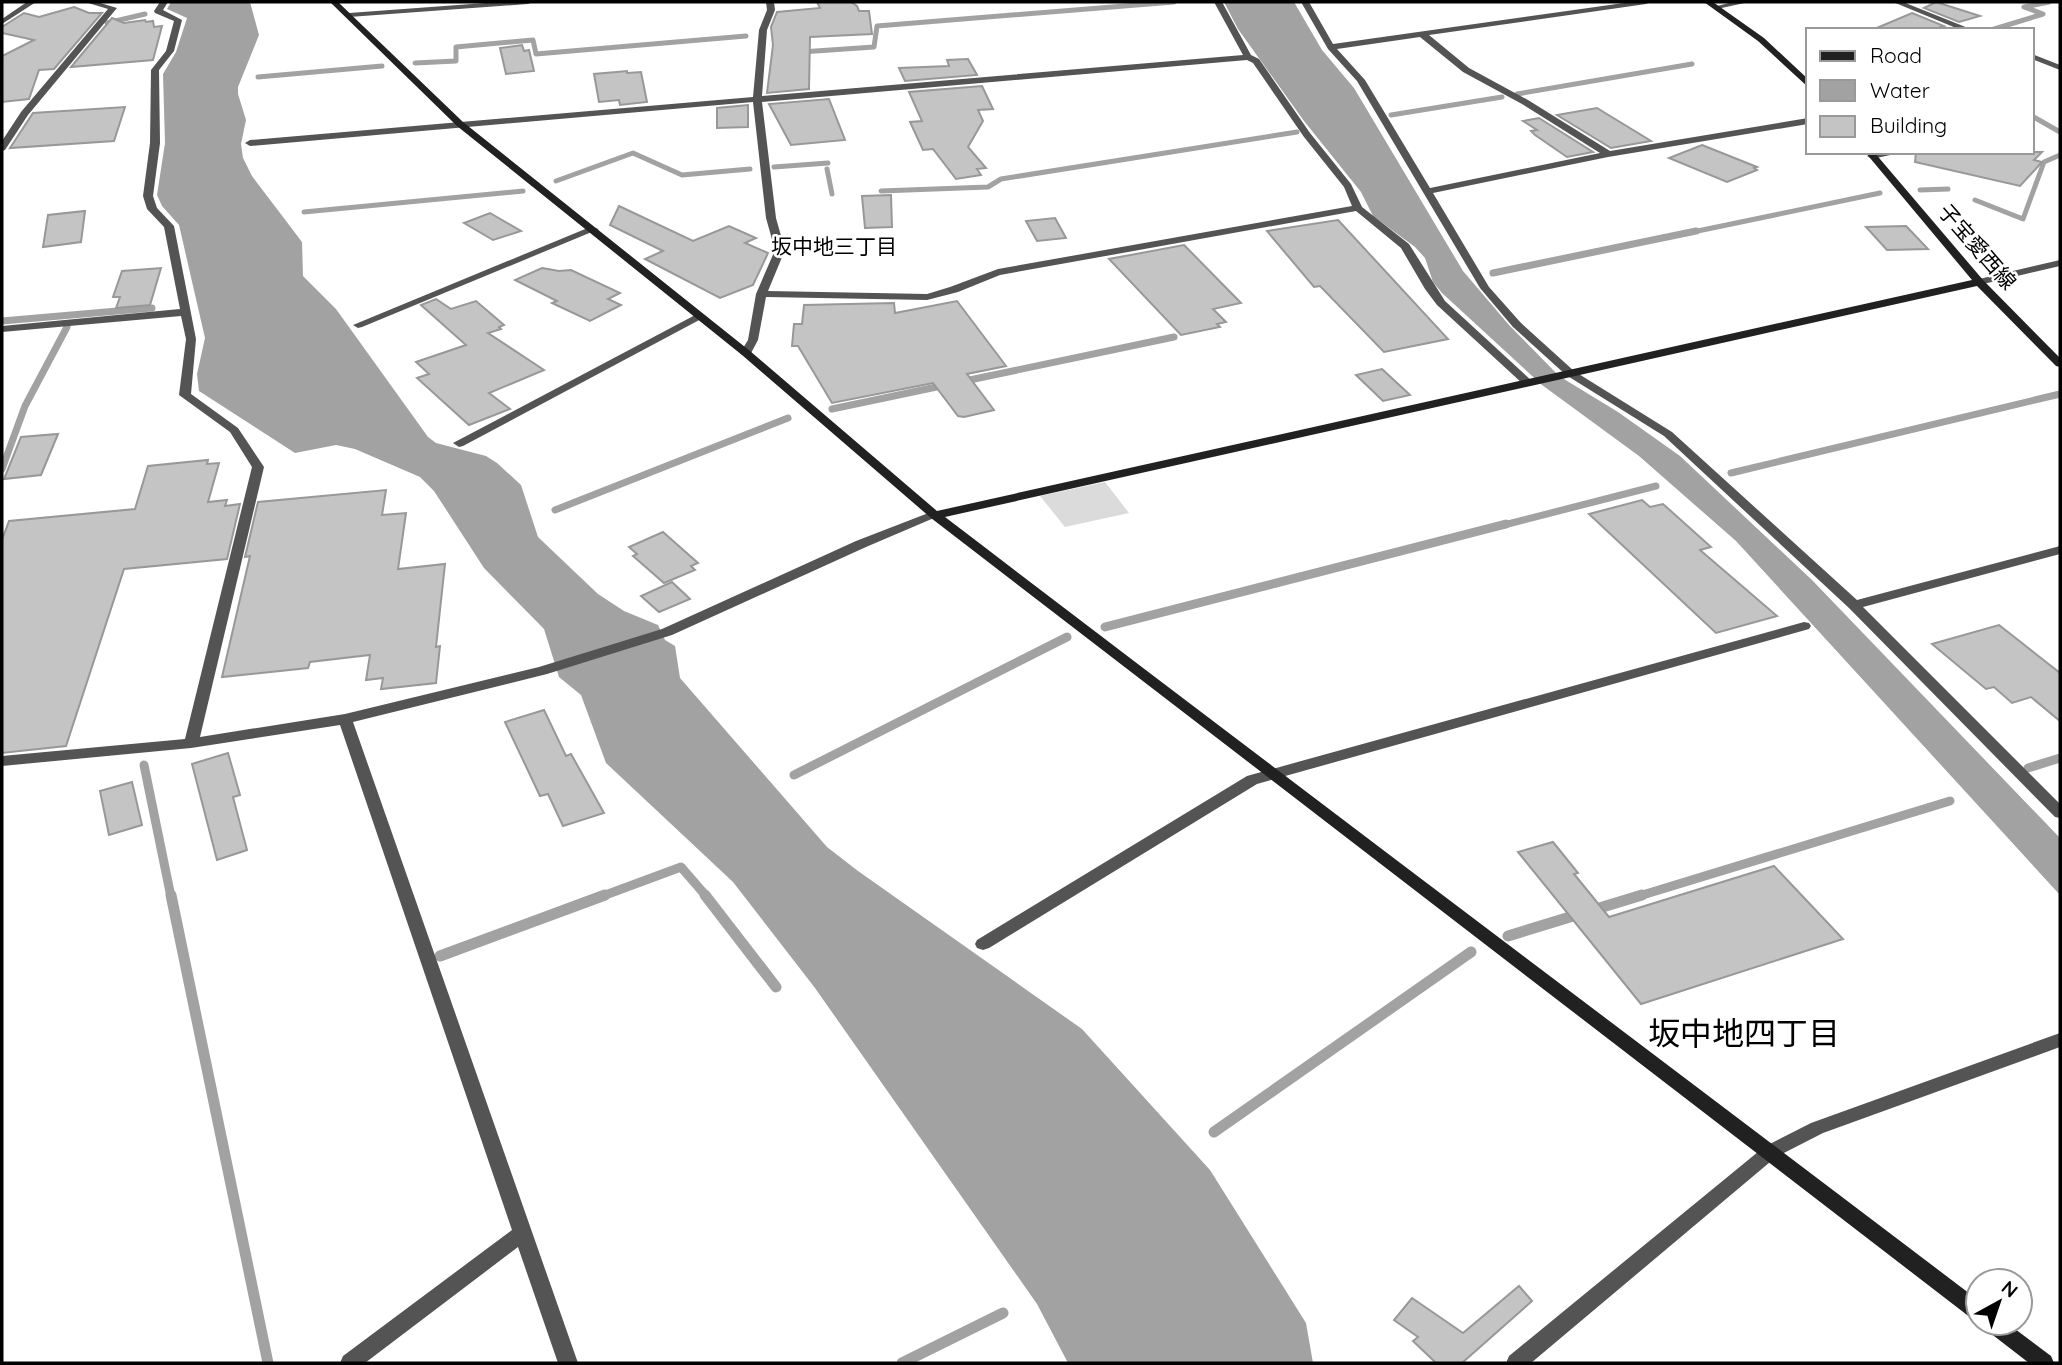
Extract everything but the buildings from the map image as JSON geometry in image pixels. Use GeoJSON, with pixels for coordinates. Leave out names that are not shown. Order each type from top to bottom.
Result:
{"type":"FeatureCollection","features":[{"type":"Feature","properties":{"kind":"street"},"geometry":{"type":"LineString","coordinates":[[2,22],[32,2]]}},
{"type":"Feature","properties":{"kind":"street"},"geometry":{"type":"LineString","coordinates":[[89,2],[113,8]]}},
{"type":"Feature","properties":{"kind":"street"},"geometry":{"type":"LineString","coordinates":[[2,148],[24,114],[113,8],[125,2]]}},
{"type":"Feature","properties":{"kind":"street"},"geometry":{"type":"LineString","coordinates":[[164,2],[158,11],[178,20],[170,51],[155,70],[155,143],[148,196],[152,209],[169,226],[191,338],[185,395],[234,430],[258,467],[191,743]]}},
{"type":"Feature","properties":{"kind":"street"},"geometry":{"type":"LineString","coordinates":[[334,2],[461,125],[746,353],[935,514],[1270,774],[1964,1301]]}},
{"type":"Feature","properties":{"kind":"street"},"geometry":{"type":"LineString","coordinates":[[349,15],[528,2]]}},
{"type":"Feature","properties":{"kind":"street"},"geometry":{"type":"LineString","coordinates":[[746,353],[753,340],[761,295],[780,250],[771,218],[757,98],[762,30],[771,10],[770,2]]}},
{"type":"Feature","properties":{"kind":"street"},"geometry":{"type":"LineString","coordinates":[[1218,2],[1248,57]]}},
{"type":"Feature","properties":{"kind":"street"},"geometry":{"type":"LineString","coordinates":[[1305,2],[1331,47],[1361,80],[1485,289],[1517,325],[1567,374],[1668,434],[1854,605],[2060,813]]}},
{"type":"Feature","properties":{"kind":"street"},"geometry":{"type":"LineString","coordinates":[[1331,47],[1646,2]]}},
{"type":"Feature","properties":{"kind":"street"},"geometry":{"type":"LineString","coordinates":[[1708,2],[1804,74]]}},
{"type":"Feature","properties":{"kind":"street"},"geometry":{"type":"LineString","coordinates":[[1717,7],[1745,2]]}},
{"type":"Feature","properties":{"kind":"street"},"geometry":{"type":"LineString","coordinates":[[1897,2],[1964,28]]}},
{"type":"Feature","properties":{"kind":"street"},"geometry":{"type":"LineString","coordinates":[[1950,28],[1957,25]]}},
{"type":"Feature","properties":{"kind":"street"},"geometry":{"type":"LineString","coordinates":[[1423,35],[1466,70],[1525,102],[1608,154]]}},
{"type":"Feature","properties":{"kind":"street"},"geometry":{"type":"LineString","coordinates":[[250,144],[1248,57],[1256,61],[1307,135],[1348,186],[1359,208],[1405,246],[1441,303],[1527,382]]}},
{"type":"Feature","properties":{"kind":"street"},"geometry":{"type":"LineString","coordinates":[[2034,57],[2060,68]]}},
{"type":"Feature","properties":{"kind":"street"},"geometry":{"type":"LineString","coordinates":[[1427,191],[1608,154],[1806,121]]}},
{"type":"Feature","properties":{"kind":"street","name":"子宝愛西線"},"geometry":{"type":"LineString","coordinates":[[1870,154],[1979,282],[2060,364]]}},
{"type":"Feature","properties":{"kind":"street"},"geometry":{"type":"LineString","coordinates":[[761,295],[927,297],[949,293],[998,272],[1359,208]]}},
{"type":"Feature","properties":{"kind":"street"},"geometry":{"type":"LineString","coordinates":[[358,325],[594,229]]}},
{"type":"Feature","properties":{"kind":"street"},"geometry":{"type":"LineString","coordinates":[[2,761],[191,743],[345,719],[542,671],[667,632],[861,544],[935,514],[2060,263]]}},
{"type":"Feature","properties":{"kind":"street"},"geometry":{"type":"LineString","coordinates":[[2,328],[185,313]]}},
{"type":"Feature","properties":{"kind":"street"},"geometry":{"type":"LineString","coordinates":[[459,443],[699,316]]}},
{"type":"Feature","properties":{"kind":"street"},"geometry":{"type":"LineString","coordinates":[[1854,605],[2060,550]]}},
{"type":"Feature","properties":{"kind":"street"},"geometry":{"type":"LineString","coordinates":[[983,944],[1252,780],[1804,626]]}},
{"type":"Feature","properties":{"kind":"street"},"geometry":{"type":"LineString","coordinates":[[345,719],[568,1363]]}},
{"type":"Feature","properties":{"kind":"street"},"geometry":{"type":"LineString","coordinates":[[1516,1363],[1770,1152],[1817,1128],[2060,1040]]}},
{"type":"Feature","properties":{"kind":"street"},"geometry":{"type":"LineString","coordinates":[[350,1363],[524,1232]]}},
{"type":"Feature","properties":{"kind":"street"},"geometry":{"type":"LineString","coordinates":[[2010,1337],[2044,1363]]}},
{"type":"Feature","properties":{"kind":"shaded area"},"geometry":{"type":"Polygon","coordinates":[[[1105,482],[1129,513],[1065,527],[1040,496],[1105,482]]]}},
{"type":"Feature","properties":{"kind":"water"},"geometry":{"type":"Polygon","coordinates":[[[171,2],[250,2],[259,35],[238,87],[246,120],[241,144],[243,158],[252,176],[302,242],[303,276],[336,309],[428,437],[436,443],[486,456],[497,463],[521,485],[538,537],[598,594],[624,611],[658,625],[665,640],[675,646],[680,678],[827,847],[1082,1029],[1210,1170],[1306,1323],[1313,1363],[1068,1363],[1037,1304],[815,988],[733,882],[606,763],[581,695],[559,677],[544,629],[484,568],[434,491],[420,477],[355,449],[336,445],[295,453],[199,391],[197,374],[205,338],[179,225],[162,206],[157,195],[165,143],[163,74],[176,52],[187,18],[167,9],[171,2]]]}},
{"type":"Feature","properties":{"kind":"water"},"geometry":{"type":"Polygon","coordinates":[[[1224,2],[1294,2],[1322,50],[1354,88],[1463,271],[1509,325],[1559,376],[1618,412],[1680,456],[1812,580],[2060,838],[2060,895],[1736,541],[1639,456],[1542,385],[1442,293],[1433,282],[1425,258],[1415,247],[1373,216],[1361,192],[1304,121],[1238,29],[1224,2]]]}},
{"type":"Feature","properties":{"kind":"waterway"},"geometry":{"type":"LineString","coordinates":[[801,52],[874,47],[877,26],[1174,2]]}},
{"type":"Feature","properties":{"kind":"waterway"},"geometry":{"type":"LineString","coordinates":[[1998,28],[2043,14],[2024,7],[2049,2]]}},
{"type":"Feature","properties":{"kind":"waterway"},"geometry":{"type":"LineString","coordinates":[[107,23],[145,14]]}},
{"type":"Feature","properties":{"kind":"waterway"},"geometry":{"type":"LineString","coordinates":[[415,63],[456,61],[456,47],[533,40],[536,54],[746,36]]}},
{"type":"Feature","properties":{"kind":"waterway"},"geometry":{"type":"LineString","coordinates":[[1517,94],[1692,64]]}},
{"type":"Feature","properties":{"kind":"waterway"},"geometry":{"type":"LineString","coordinates":[[258,77],[382,66]]}},
{"type":"Feature","properties":{"kind":"waterway"},"geometry":{"type":"LineString","coordinates":[[1391,115],[1502,97]]}},
{"type":"Feature","properties":{"kind":"waterway"},"geometry":{"type":"LineString","coordinates":[[2034,117],[2060,132]]}},
{"type":"Feature","properties":{"kind":"waterway"},"geometry":{"type":"LineString","coordinates":[[881,191],[988,187],[1001,179],[1297,132]]}},
{"type":"Feature","properties":{"kind":"waterway"},"geometry":{"type":"LineString","coordinates":[[556,181],[633,153],[682,175],[750,169]]}},
{"type":"Feature","properties":{"kind":"waterway"},"geometry":{"type":"LineString","coordinates":[[1975,200],[2023,219],[2044,162],[2060,155]]}},
{"type":"Feature","properties":{"kind":"waterway"},"geometry":{"type":"LineString","coordinates":[[774,167],[828,163]]}},
{"type":"Feature","properties":{"kind":"waterway"},"geometry":{"type":"LineString","coordinates":[[827,169],[832,194]]}},
{"type":"Feature","properties":{"kind":"waterway"},"geometry":{"type":"LineString","coordinates":[[1920,190],[1948,189]]}},
{"type":"Feature","properties":{"kind":"waterway"},"geometry":{"type":"LineString","coordinates":[[304,212],[523,191]]}},
{"type":"Feature","properties":{"kind":"waterway"},"geometry":{"type":"LineString","coordinates":[[1688,233],[1880,193]]}},
{"type":"Feature","properties":{"kind":"waterway"},"geometry":{"type":"LineString","coordinates":[[1493,273],[1696,231]]}},
{"type":"Feature","properties":{"kind":"waterway"},"geometry":{"type":"LineString","coordinates":[[2,321],[152,308]]}},
{"type":"Feature","properties":{"kind":"waterway"},"geometry":{"type":"LineString","coordinates":[[2,469],[25,406],[67,327]]}},
{"type":"Feature","properties":{"kind":"waterway"},"geometry":{"type":"LineString","coordinates":[[960,382],[1174,337]]}},
{"type":"Feature","properties":{"kind":"waterway"},"geometry":{"type":"LineString","coordinates":[[832,409],[946,385]]}},
{"type":"Feature","properties":{"kind":"waterway"},"geometry":{"type":"LineString","coordinates":[[1731,473],[2060,394]]}},
{"type":"Feature","properties":{"kind":"waterway"},"geometry":{"type":"LineString","coordinates":[[555,510],[788,418]]}},
{"type":"Feature","properties":{"kind":"waterway"},"geometry":{"type":"LineString","coordinates":[[1500,526],[1656,486]]}},
{"type":"Feature","properties":{"kind":"waterway"},"geometry":{"type":"LineString","coordinates":[[1105,627],[1506,524]]}},
{"type":"Feature","properties":{"kind":"waterway"},"geometry":{"type":"LineString","coordinates":[[794,775],[1067,637]]}},
{"type":"Feature","properties":{"kind":"waterway"},"geometry":{"type":"LineString","coordinates":[[2028,768],[2060,758]]}},
{"type":"Feature","properties":{"kind":"waterway"},"geometry":{"type":"LineString","coordinates":[[144,765],[171,897]]}},
{"type":"Feature","properties":{"kind":"waterway"},"geometry":{"type":"LineString","coordinates":[[1636,897],[1950,801]]}},
{"type":"Feature","properties":{"kind":"waterway"},"geometry":{"type":"LineString","coordinates":[[600,897],[681,867],[707,897]]}},
{"type":"Feature","properties":{"kind":"waterway"},"geometry":{"type":"LineString","coordinates":[[171,895],[268,1363]]}},
{"type":"Feature","properties":{"kind":"waterway"},"geometry":{"type":"LineString","coordinates":[[440,956],[605,895]]}},
{"type":"Feature","properties":{"kind":"waterway"},"geometry":{"type":"LineString","coordinates":[[705,895],[776,987]]}},
{"type":"Feature","properties":{"kind":"waterway"},"geometry":{"type":"LineString","coordinates":[[1508,936],[1642,895]]}},
{"type":"Feature","properties":{"kind":"waterway"},"geometry":{"type":"LineString","coordinates":[[1214,1132],[1471,952]]}},
{"type":"Feature","properties":{"kind":"waterway"},"geometry":{"type":"LineString","coordinates":[[902,1363],[1003,1313]]}},
{"type":"Feature","properties":{"kind":"district","name":"坂中地三丁目"},"geometry":{"type":"Point","coordinates":[834,247]}},
{"type":"Feature","properties":{"kind":"district","name":"坂中地四丁目"},"geometry":{"type":"Point","coordinates":[1744,1034]}}]}
